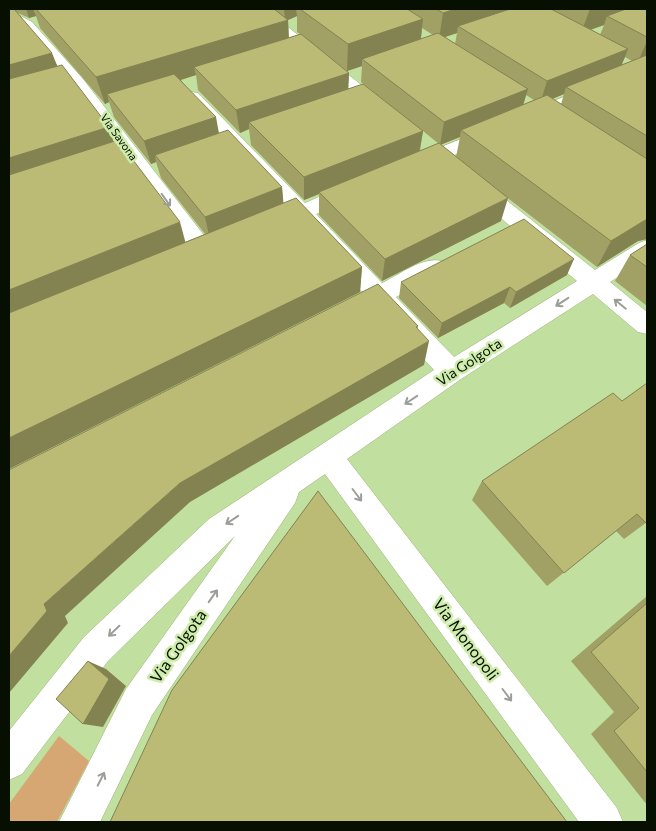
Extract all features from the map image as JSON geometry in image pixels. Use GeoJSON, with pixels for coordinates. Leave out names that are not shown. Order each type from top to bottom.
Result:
{"type":"FeatureCollection","features":[{"type":"Feature","properties":{"kind":"street"},"geometry":{"type":"LineString","coordinates":[[256,9],[394,120]]}},
{"type":"Feature","properties":{"kind":"street","name":"Via Savona"},"geometry":{"type":"LineString","coordinates":[[9,14],[26,25],[69,85],[102,113],[124,160],[155,171],[204,253]]}},
{"type":"Feature","properties":{"kind":"street"},"geometry":{"type":"LineString","coordinates":[[284,31],[301,22]]}},
{"type":"Feature","properties":{"kind":"street"},"geometry":{"type":"LineString","coordinates":[[286,54],[304,48]]}},
{"type":"Feature","properties":{"kind":"street"},"geometry":{"type":"LineString","coordinates":[[257,231],[383,178],[443,160],[537,113],[638,71]]}},
{"type":"Feature","properties":{"kind":"street"},"geometry":{"type":"LineString","coordinates":[[344,80],[362,73]]}},
{"type":"Feature","properties":{"kind":"street"},"geometry":{"type":"LineString","coordinates":[[202,81],[178,88],[226,146],[301,213],[452,372]]}},
{"type":"Feature","properties":{"kind":"street"},"geometry":{"type":"LineString","coordinates":[[347,103],[365,97]]}},
{"type":"Feature","properties":{"kind":"street"},"geometry":{"type":"LineString","coordinates":[[102,113],[120,107]]}},
{"type":"Feature","properties":{"kind":"street"},"geometry":{"type":"LineString","coordinates":[[226,146],[253,136]]}},
{"type":"Feature","properties":{"kind":"street"},"geometry":{"type":"LineString","coordinates":[[443,160],[647,326]]}},
{"type":"Feature","properties":{"kind":"street"},"geometry":{"type":"LineString","coordinates":[[493,236],[520,223]]}},
{"type":"Feature","properties":{"kind":"street","name":"Via Golgota"},"geometry":{"type":"LineString","coordinates":[[9,761],[96,649],[220,529],[452,372],[647,248]]}},
{"type":"Feature","properties":{"kind":"street"},"geometry":{"type":"LineString","coordinates":[[335,317],[458,254]]}},
{"type":"Feature","properties":{"kind":"street","name":"Via Monopoli"},"geometry":{"type":"LineString","coordinates":[[328,456],[603,822]]}},
{"type":"Feature","properties":{"kind":"street","name":"Via Golgota"},"geometry":{"type":"LineString","coordinates":[[79,822],[139,702],[293,480]]}},
{"type":"Feature","properties":{"kind":"shaded area"},"geometry":{"type":"Polygon","coordinates":[[[59,736],[89,761],[57,822],[9,822],[9,804],[59,736]]]}},
{"type":"Feature","properties":{"kind":"building"},"geometry":{"type":"Polygon","coordinates":[[[9,9],[14,9],[52,53],[9,65],[9,9]]]}},
{"type":"Feature","properties":{"kind":"building"},"geometry":{"type":"Polygon","coordinates":[[[36,9],[274,9],[288,20],[96,77],[36,9]]]}},
{"type":"Feature","properties":{"kind":"building"},"geometry":{"type":"Polygon","coordinates":[[[300,9],[407,9],[423,19],[348,44],[300,9]]]}},
{"type":"Feature","properties":{"kind":"building"},"geometry":{"type":"Polygon","coordinates":[[[436,9],[455,9],[443,13],[436,9]]]}},
{"type":"Feature","properties":{"kind":"building"},"geometry":{"type":"Polygon","coordinates":[[[510,9],[551,9],[628,49],[547,81],[458,26],[510,9]]]}},
{"type":"Feature","properties":{"kind":"building"},"geometry":{"type":"Polygon","coordinates":[[[626,9],[647,9],[647,37],[607,16],[626,9]]]}},
{"type":"Feature","properties":{"kind":"building"},"geometry":{"type":"Polygon","coordinates":[[[438,33],[528,89],[444,122],[362,59],[438,33]]]}},
{"type":"Feature","properties":{"kind":"building"},"geometry":{"type":"Polygon","coordinates":[[[301,34],[349,73],[236,110],[194,67],[301,34]]]}},
{"type":"Feature","properties":{"kind":"building"},"geometry":{"type":"Polygon","coordinates":[[[647,55],[647,136],[566,87],[647,55]]]}},
{"type":"Feature","properties":{"kind":"building"},"geometry":{"type":"Polygon","coordinates":[[[62,65],[109,127],[9,158],[9,79],[62,65]]]}},
{"type":"Feature","properties":{"kind":"building"},"geometry":{"type":"Polygon","coordinates":[[[174,74],[216,117],[144,141],[107,94],[174,74]]]}},
{"type":"Feature","properties":{"kind":"building"},"geometry":{"type":"Polygon","coordinates":[[[363,84],[423,131],[304,177],[249,122],[363,84]]]}},
{"type":"Feature","properties":{"kind":"building"},"geometry":{"type":"Polygon","coordinates":[[[547,95],[647,159],[647,219],[611,241],[461,130],[547,95]]]}},
{"type":"Feature","properties":{"kind":"building"},"geometry":{"type":"Polygon","coordinates":[[[228,130],[282,187],[205,217],[155,155],[228,130]]]}},
{"type":"Feature","properties":{"kind":"building"},"geometry":{"type":"Polygon","coordinates":[[[118,140],[180,222],[9,290],[9,175],[118,140]]]}},
{"type":"Feature","properties":{"kind":"building"},"geometry":{"type":"Polygon","coordinates":[[[439,143],[508,198],[385,259],[319,192],[439,143]]]}},
{"type":"Feature","properties":{"kind":"building"},"geometry":{"type":"Polygon","coordinates":[[[296,198],[362,267],[9,438],[9,313],[296,198]]]}},
{"type":"Feature","properties":{"kind":"building"},"geometry":{"type":"Polygon","coordinates":[[[524,219],[574,259],[516,292],[510,287],[442,323],[401,282],[524,219]]]}},
{"type":"Feature","properties":{"kind":"building"},"geometry":{"type":"Polygon","coordinates":[[[647,244],[647,267],[630,255],[647,244]]]}},
{"type":"Feature","properties":{"kind":"building"},"geometry":{"type":"Polygon","coordinates":[[[378,284],[418,326],[416,327],[429,341],[180,483],[44,604],[47,611],[9,656],[9,470],[378,284]]]}},
{"type":"Feature","properties":{"kind":"building"},"geometry":{"type":"Polygon","coordinates":[[[647,383],[647,522],[637,514],[564,573],[482,481],[613,393],[622,401],[647,383]]]}},
{"type":"Feature","properties":{"kind":"building"},"geometry":{"type":"Polygon","coordinates":[[[318,491],[567,822],[110,822],[172,690],[318,491]]]}},
{"type":"Feature","properties":{"kind":"building"},"geometry":{"type":"Polygon","coordinates":[[[647,603],[647,772],[614,731],[639,708],[591,652],[647,603]]]}},
{"type":"Feature","properties":{"kind":"building"},"geometry":{"type":"Polygon","coordinates":[[[88,661],[109,679],[83,724],[56,699],[88,661]]]}}]}
